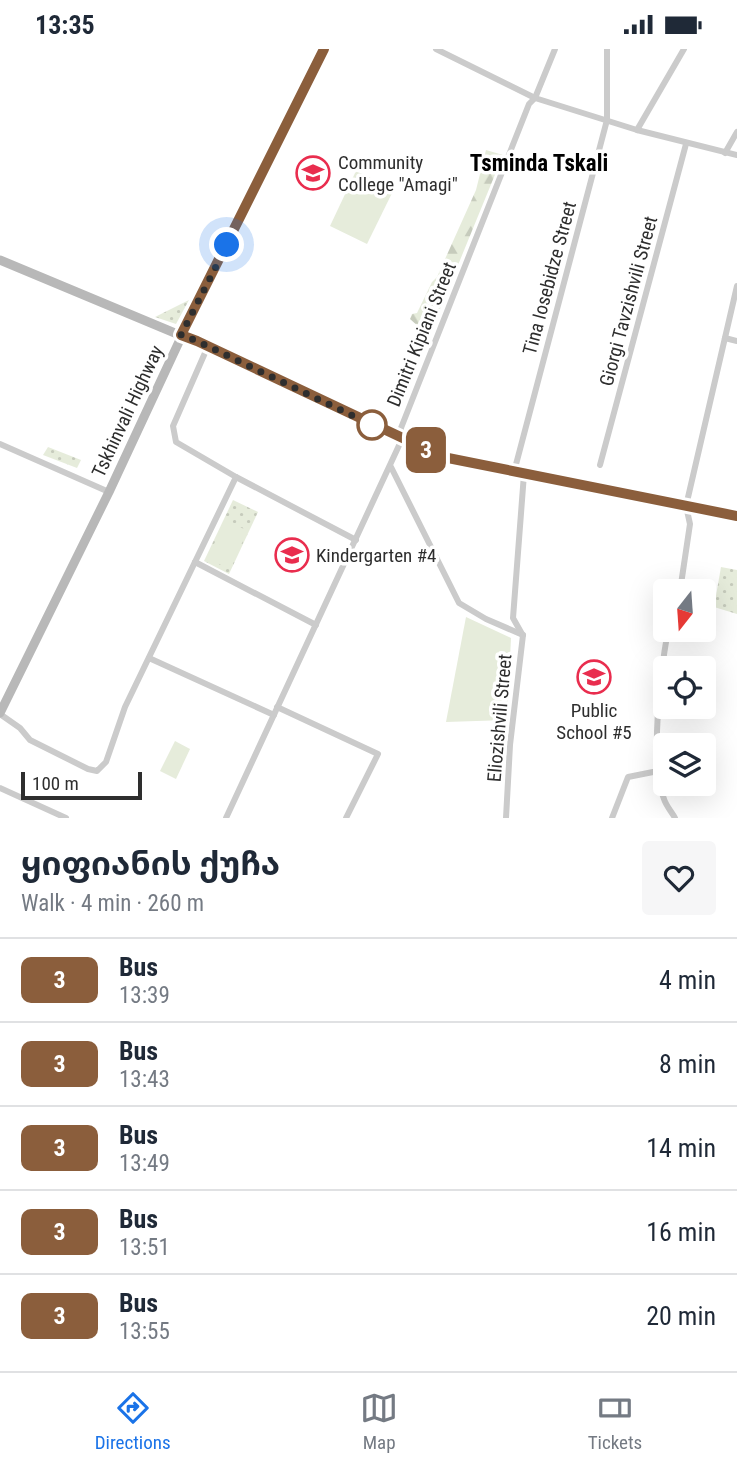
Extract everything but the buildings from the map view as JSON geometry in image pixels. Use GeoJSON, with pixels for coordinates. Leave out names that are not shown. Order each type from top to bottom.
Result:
{"type":"FeatureCollection","features":[{"type":"Feature","properties":{"kind":"main road","name":"Tskhinvali Highway"},"geometry":{"type":"LineString","coordinates":[[0,713],[109,492],[181,335],[324,49]]}},
{"type":"Feature","properties":{"kind":"main road"},"geometry":{"type":"LineString","coordinates":[[0,260],[181,335]]}},
{"type":"Feature","properties":{"kind":"street"},"geometry":{"type":"LineString","coordinates":[[436,49],[536,98],[686,144],[737,155]]}},
{"type":"Feature","properties":{"kind":"street","name":"Dimitri Kipiani Street"},"geometry":{"type":"LineString","coordinates":[[226,818],[391,467],[402,439],[401,428],[405,416],[529,104],[536,98],[555,49]]}},
{"type":"Feature","properties":{"kind":"street","name":"Tina Iosebidze Street"},"geometry":{"type":"LineString","coordinates":[[514,472],[607,120],[607,49]]}},
{"type":"Feature","properties":{"kind":"street"},"geometry":{"type":"LineString","coordinates":[[637,130],[684,49]]}},
{"type":"Feature","properties":{"kind":"street"},"geometry":{"type":"LineString","coordinates":[[725,153],[737,132]]}},
{"type":"Feature","properties":{"kind":"street","name":"Giorgi Tavzishvili Street"},"geometry":{"type":"LineString","coordinates":[[600,465],[686,144]]}},
{"type":"Feature","properties":{"kind":"street"},"geometry":{"type":"LineString","coordinates":[[682,579],[690,524],[686,506],[737,286]]}},
{"type":"Feature","properties":{"kind":"street"},"geometry":{"type":"LineString","coordinates":[[181,335],[443,457],[737,516]]}},
{"type":"Feature","properties":{"kind":"street"},"geometry":{"type":"LineString","coordinates":[[725,338],[737,341]]}},
{"type":"Feature","properties":{"kind":"street"},"geometry":{"type":"LineString","coordinates":[[208,346],[173,426],[176,442],[356,540]]}},
{"type":"Feature","properties":{"kind":"street"},"geometry":{"type":"LineString","coordinates":[[0,444],[109,492]]}},
{"type":"Feature","properties":{"kind":"street","name":"Eliozishvili Street"},"geometry":{"type":"LineString","coordinates":[[391,467],[459,603],[486,619],[523,635],[510,745],[506,818]]}},
{"type":"Feature","properties":{"kind":"street"},"geometry":{"type":"LineString","coordinates":[[523,635],[513,618],[524,474]]}},
{"type":"Feature","properties":{"kind":"street"},"geometry":{"type":"LineString","coordinates":[[0,713],[20,728],[30,740],[88,769],[97,771],[106,762],[125,707],[236,477]]}},
{"type":"Feature","properties":{"kind":"street"},"geometry":{"type":"LineString","coordinates":[[195,562],[316,625]]}},
{"type":"Feature","properties":{"kind":"street"},"geometry":{"type":"LineString","coordinates":[[659,733],[659,701],[666,642]]}},
{"type":"Feature","properties":{"kind":"street"},"geometry":{"type":"LineString","coordinates":[[149,658],[274,715]]}},
{"type":"Feature","properties":{"kind":"street"},"geometry":{"type":"LineString","coordinates":[[277,707],[378,754],[346,818]]}},
{"type":"Feature","properties":{"kind":"street"},"geometry":{"type":"LineString","coordinates":[[612,818],[628,777],[653,772]]}},
{"type":"Feature","properties":{"kind":"street"},"geometry":{"type":"LineString","coordinates":[[0,788],[66,818]]}},
{"type":"Feature","properties":{"kind":"street"},"geometry":{"type":"LineString","coordinates":[[663,796],[676,818]]}},
{"type":"Feature","properties":{"kind":"green space"},"geometry":{"type":"Polygon","coordinates":[[[486,150],[503,155],[429,336],[410,319],[412,314],[417,313],[437,277],[476,190],[486,150]]]}},
{"type":"Feature","properties":{"kind":"green space"},"geometry":{"type":"Polygon","coordinates":[[[356,171],[394,189],[367,244],[330,226],[356,171]]]}},
{"type":"Feature","properties":{"kind":"green space"},"geometry":{"type":"Polygon","coordinates":[[[189,300],[176,324],[155,317],[189,300]]]}},
{"type":"Feature","properties":{"kind":"green space"},"geometry":{"type":"Polygon","coordinates":[[[48,447],[81,460],[77,468],[43,455],[48,447]]]}},
{"type":"Feature","properties":{"kind":"green space"},"geometry":{"type":"Polygon","coordinates":[[[233,500],[258,512],[229,574],[204,561],[233,500]]]}},
{"type":"Feature","properties":{"kind":"green space"},"geometry":{"type":"Polygon","coordinates":[[[226,520],[248,531],[229,569],[207,558],[226,520]]]}},
{"type":"Feature","properties":{"kind":"green space"},"geometry":{"type":"Polygon","coordinates":[[[721,567],[737,570],[737,614],[716,608],[721,567]]]}},
{"type":"Feature","properties":{"kind":"green space"},"geometry":{"type":"Polygon","coordinates":[[[466,617],[511,638],[507,720],[446,722],[466,617]]]}},
{"type":"Feature","properties":{"kind":"green space"},"geometry":{"type":"Polygon","coordinates":[[[175,741],[190,749],[176,779],[160,771],[175,741]]]}},
{"type":"Feature","properties":{"kind":"bus line","name":"3"},"geometry":{"type":"LineString","coordinates":[[324,49],[181,335],[443,457],[737,516]]}},
{"type":"Feature","properties":{"kind":"place","name":"Community College \"Amagi\""},"geometry":{"type":"Point","coordinates":[313,173]}},
{"type":"Feature","properties":{"kind":"place","name":"Kindergarten #4"},"geometry":{"type":"Point","coordinates":[292,555]}},
{"type":"Feature","properties":{"kind":"place","name":"Public School #5"},"geometry":{"type":"Point","coordinates":[594,677]}},
{"type":"Feature","properties":{"kind":"district","name":"Tsminda Tskali"},"geometry":{"type":"Point","coordinates":[539,163]}},
{"type":"Feature","properties":{"kind":"route"},"geometry":{"type":"LineString","coordinates":[[227,245],[181,335],[372,425]]}}]}
